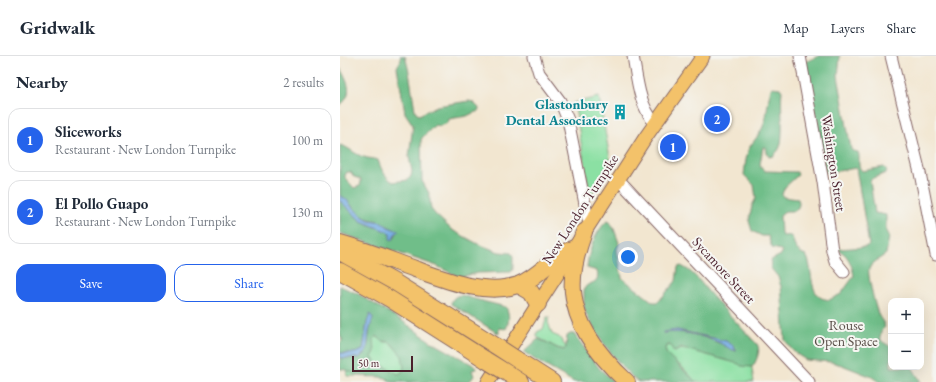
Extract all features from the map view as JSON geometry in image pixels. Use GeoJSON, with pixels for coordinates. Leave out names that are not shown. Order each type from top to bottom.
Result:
{"type":"FeatureCollection","features":[{"type":"Feature","properties":{"kind":"highway"},"geometry":{"type":"LineString","coordinates":[[586,228],[578,249],[574,269],[573,291],[575,305],[586,332],[598,350],[607,362],[627,382]]}},
{"type":"Feature","properties":{"kind":"highway"},"geometry":{"type":"LineString","coordinates":[[340,244],[466,286],[492,288],[518,284],[541,271],[565,251],[574,248]]}},
{"type":"Feature","properties":{"kind":"highway"},"geometry":{"type":"LineString","coordinates":[[340,252],[396,283],[552,382]]}},
{"type":"Feature","properties":{"kind":"highway"},"geometry":{"type":"LineString","coordinates":[[340,271],[390,299],[521,382]]}},
{"type":"Feature","properties":{"kind":"highway"},"geometry":{"type":"LineString","coordinates":[[518,284],[531,292],[538,304]]}},
{"type":"Feature","properties":{"kind":"main road","name":"New London Turnpike"},"geometry":{"type":"LineString","coordinates":[[488,382],[618,179],[655,123],[703,56]]}},
{"type":"Feature","properties":{"kind":"street"},"geometry":{"type":"LineString","coordinates":[[534,56],[539,73],[560,101],[568,120],[586,228]]}},
{"type":"Feature","properties":{"kind":"street"},"geometry":{"type":"LineString","coordinates":[[633,56],[643,102],[647,112],[655,123]]}},
{"type":"Feature","properties":{"kind":"street","name":"Washington Street"},"geometry":{"type":"LineString","coordinates":[[800,56],[820,167],[832,251],[835,261],[844,272]]}},
{"type":"Feature","properties":{"kind":"street"},"geometry":{"type":"LineString","coordinates":[[891,56],[919,168],[936,255]]}},
{"type":"Feature","properties":{"kind":"street","name":"Sycamore Street"},"geometry":{"type":"LineString","coordinates":[[618,179],[809,382]]}},
{"type":"Feature","properties":{"kind":"green space"},"geometry":{"type":"Polygon","coordinates":[[[400,56],[405,56],[417,114],[419,115],[437,106],[469,101],[473,102],[479,108],[478,112],[467,116],[449,119],[448,123],[440,126],[435,125],[422,138],[422,181],[429,193],[431,209],[435,214],[452,230],[478,244],[499,252],[511,253],[513,256],[513,269],[511,272],[478,273],[459,277],[437,266],[340,233],[340,201],[361,221],[388,232],[393,240],[398,231],[381,222],[363,217],[346,199],[340,195],[340,145],[358,155],[378,160],[380,167],[393,182],[408,180],[411,176],[412,171],[409,157],[413,125],[405,113],[397,67],[401,60],[400,56]],[[347,172],[345,178],[354,188],[360,186],[361,179],[354,177],[351,172],[347,172]]]}},
{"type":"Feature","properties":{"kind":"green space","name":"Rouse Open Space"},"geometry":{"type":"Polygon","coordinates":[[[819,56],[840,56],[838,76],[851,149],[858,152],[860,169],[862,171],[884,167],[887,170],[886,173],[873,178],[870,181],[875,213],[886,215],[886,231],[889,237],[886,254],[870,267],[869,278],[878,313],[885,327],[881,331],[880,339],[888,345],[888,370],[914,370],[921,382],[879,382],[872,377],[842,365],[831,362],[806,360],[792,350],[785,340],[781,286],[779,278],[772,269],[771,265],[771,260],[781,255],[782,252],[781,250],[772,248],[768,236],[762,236],[752,231],[749,221],[752,206],[756,198],[754,185],[744,175],[749,148],[761,131],[765,121],[772,87],[780,88],[782,91],[781,144],[773,156],[769,157],[766,147],[763,147],[760,164],[761,168],[765,171],[797,172],[798,175],[785,187],[782,194],[783,197],[798,199],[799,205],[795,211],[786,211],[780,216],[781,234],[783,236],[792,237],[795,247],[801,253],[806,255],[810,265],[814,289],[821,298],[829,300],[841,294],[854,276],[849,260],[838,249],[865,247],[869,245],[856,168],[826,173],[805,62],[819,56]]]}},
{"type":"Feature","properties":{"kind":"green space"},"geometry":{"type":"Polygon","coordinates":[[[340,68],[347,83],[348,92],[345,101],[340,105],[340,68]]]}},
{"type":"Feature","properties":{"kind":"green space"},"geometry":{"type":"Polygon","coordinates":[[[599,97],[611,164],[590,196],[573,103],[599,97]]]}},
{"type":"Feature","properties":{"kind":"green space"},"geometry":{"type":"Polygon","coordinates":[[[607,221],[610,222],[614,229],[619,243],[617,250],[622,278],[653,302],[658,302],[676,281],[678,267],[681,266],[694,275],[757,344],[759,352],[754,365],[752,367],[741,366],[739,364],[682,348],[674,352],[670,345],[668,345],[665,348],[666,353],[696,382],[638,382],[631,376],[606,347],[592,326],[584,307],[585,288],[587,285],[595,281],[598,276],[597,271],[587,268],[589,255],[596,236],[607,221]],[[677,330],[663,333],[677,332],[698,336],[736,351],[726,341],[677,330]]]}},
{"type":"Feature","properties":{"kind":"green space"},"geometry":{"type":"Polygon","coordinates":[[[340,286],[358,294],[401,320],[430,341],[475,366],[476,369],[472,370],[474,376],[469,382],[392,382],[382,377],[361,376],[340,369],[340,357],[359,358],[363,354],[366,350],[373,319],[367,322],[363,350],[355,353],[340,353],[340,343],[343,340],[340,335],[340,286]],[[377,336],[374,338],[375,352],[372,357],[377,363],[398,374],[402,372],[404,368],[402,356],[390,342],[382,341],[377,336]]]}},
{"type":"Feature","properties":{"kind":"green space"},"geometry":{"type":"Polygon","coordinates":[[[461,295],[506,307],[509,318],[506,329],[499,328],[499,334],[451,304],[454,298],[461,295]]]}},
{"type":"Feature","properties":{"kind":"green space"},"geometry":{"type":"Polygon","coordinates":[[[340,314],[385,342],[390,342],[395,348],[423,365],[412,382],[390,382],[384,376],[347,376],[340,327],[340,314]]]}},
{"type":"Feature","properties":{"kind":"green space"},"geometry":{"type":"Polygon","coordinates":[[[547,317],[549,317],[548,322],[552,334],[559,337],[566,347],[565,350],[557,348],[537,337],[537,332],[543,329],[547,317]]]}},
{"type":"Feature","properties":{"kind":"green space"},"geometry":{"type":"Polygon","coordinates":[[[574,334],[599,368],[614,382],[574,382],[524,352],[538,339],[564,350],[566,347],[567,336],[574,334]]]}},
{"type":"Feature","properties":{"kind":"green space"},"geometry":{"type":"Polygon","coordinates":[[[748,342],[754,382],[696,382],[682,367],[669,357],[665,348],[670,345],[675,352],[680,349],[693,351],[748,342]]]}},
{"type":"Feature","properties":{"kind":"water"},"geometry":{"type":"Polygon","coordinates":[[[340,195],[347,200],[362,216],[369,220],[382,222],[388,227],[399,231],[395,234],[393,240],[390,239],[390,234],[388,232],[361,221],[340,201],[340,195]]]}},
{"type":"Feature","properties":{"kind":"water"},"geometry":{"type":"Polygon","coordinates":[[[370,314],[373,318],[369,332],[367,351],[359,358],[340,357],[340,353],[355,353],[363,350],[367,322],[370,314]]]}},
{"type":"Feature","properties":{"kind":"water"},"geometry":{"type":"Polygon","coordinates":[[[677,330],[726,341],[734,346],[737,351],[698,335],[677,332],[663,333],[677,330]]]}},
{"type":"Feature","properties":{"kind":"place","name":"Glastonbury Dental Associates"},"geometry":{"type":"Point","coordinates":[620,112]}},
{"type":"Feature","properties":{"kind":"place","name":"El Pollo Guapo"},"geometry":{"type":"Point","coordinates":[717,119]}},
{"type":"Feature","properties":{"kind":"place","name":"Sliceworks"},"geometry":{"type":"Point","coordinates":[673,147]}}]}
